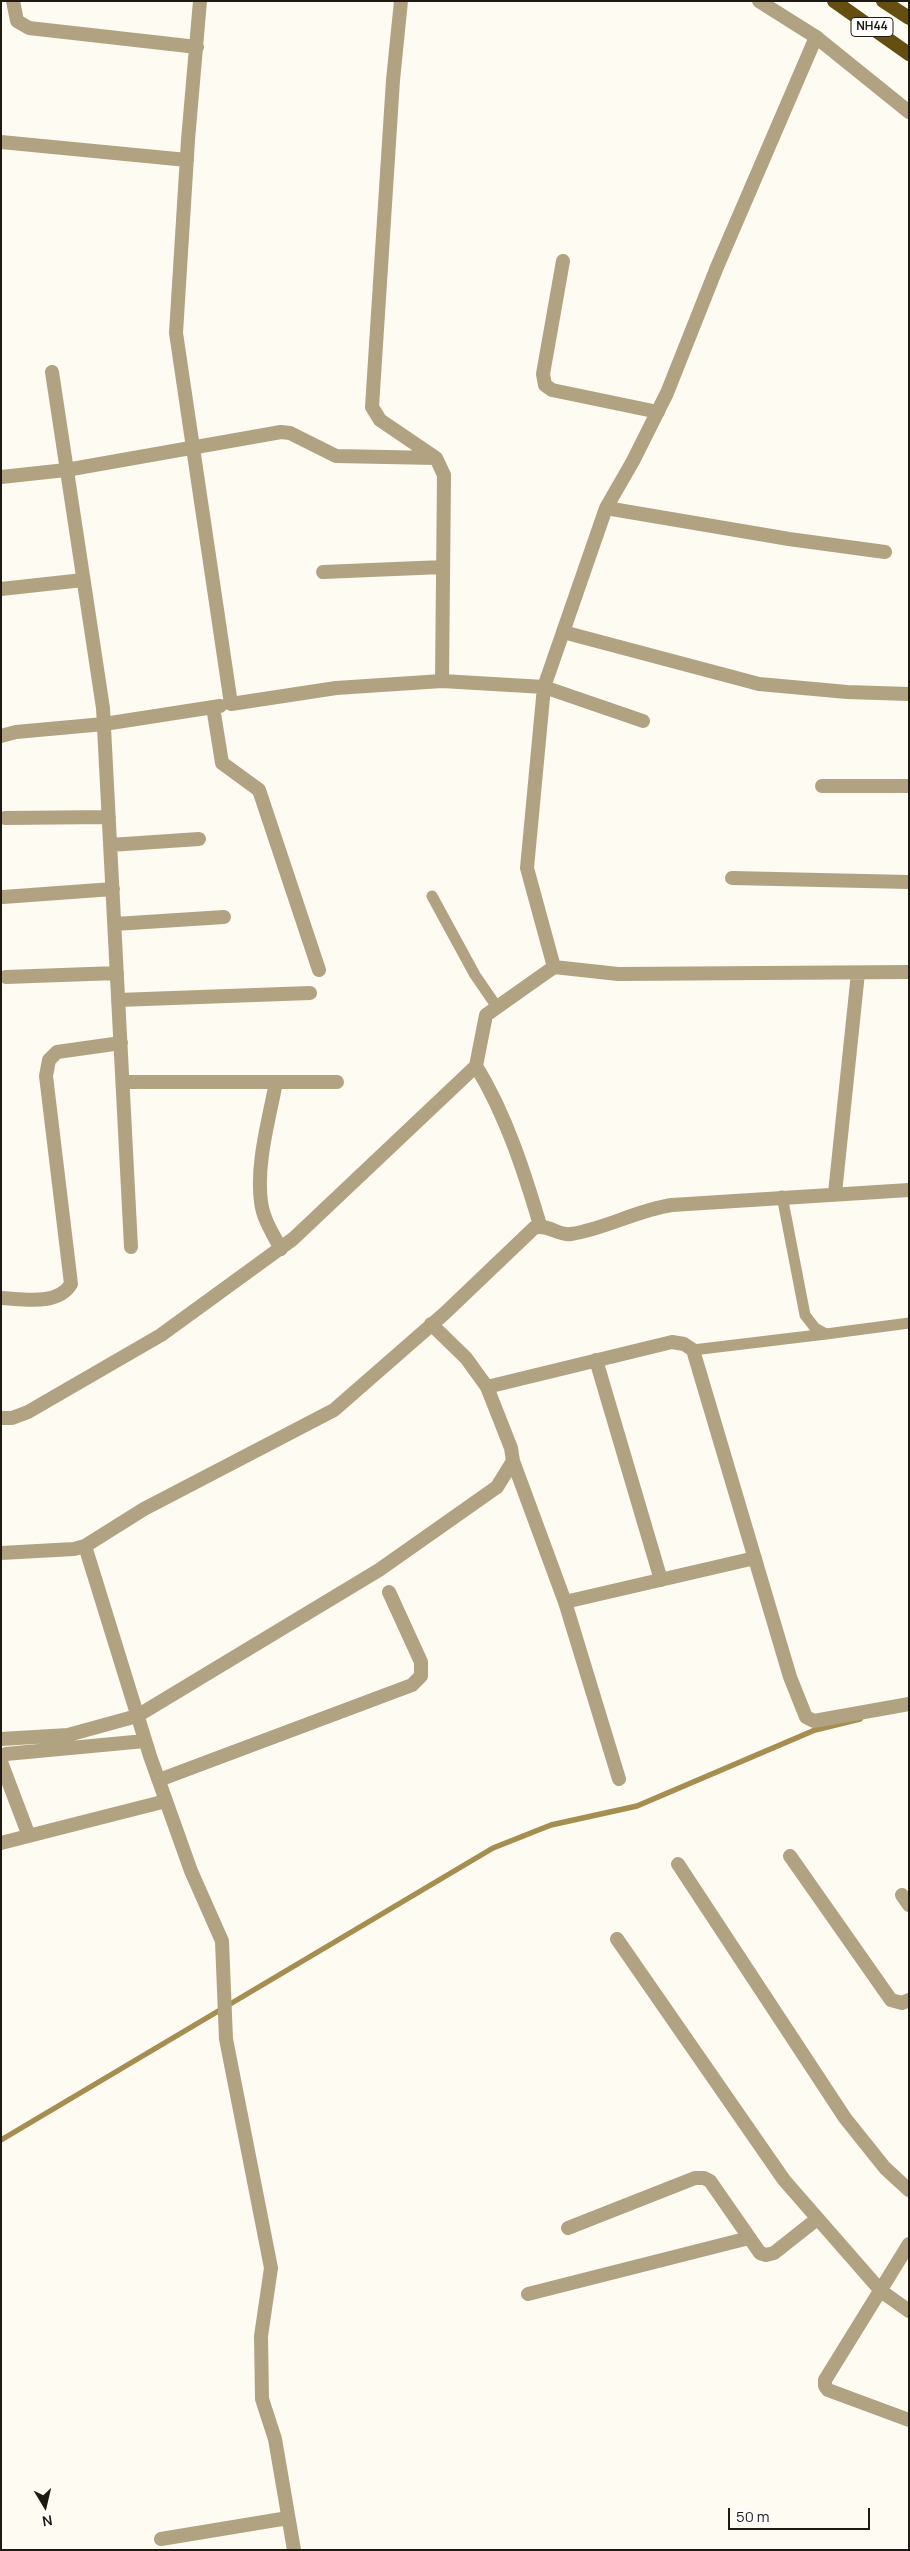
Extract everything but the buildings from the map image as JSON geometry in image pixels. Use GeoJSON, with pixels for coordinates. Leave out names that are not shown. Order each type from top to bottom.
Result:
{"type":"FeatureCollection","features":[{"type":"Feature","properties":{"kind":"highway","name":"NH44"},"geometry":{"type":"LineString","coordinates":[[834,1],[909,54]]}},
{"type":"Feature","properties":{"kind":"highway","name":"NH44"},"geometry":{"type":"LineString","coordinates":[[883,1],[909,18]]}},
{"type":"Feature","properties":{"kind":"street"},"geometry":{"type":"LineString","coordinates":[[13,1],[17,20],[29,28],[197,47]]}},
{"type":"Feature","properties":{"kind":"street"},"geometry":{"type":"LineString","coordinates":[[200,1],[187,160],[176,333],[231,704]]}},
{"type":"Feature","properties":{"kind":"street"},"geometry":{"type":"LineString","coordinates":[[401,1],[393,80],[372,406],[380,420],[436,458],[444,475],[442,681]]}},
{"type":"Feature","properties":{"kind":"street"},"geometry":{"type":"LineString","coordinates":[[759,1],[816,37],[909,112]]}},
{"type":"Feature","properties":{"kind":"street"},"geometry":{"type":"LineString","coordinates":[[554,967],[527,868],[544,688],[606,508],[658,412],[716,268],[816,37]]}},
{"type":"Feature","properties":{"kind":"street"},"geometry":{"type":"LineString","coordinates":[[1,142],[187,160]]}},
{"type":"Feature","properties":{"kind":"street"},"geometry":{"type":"LineString","coordinates":[[563,261],[543,374],[545,385],[552,390],[658,412]]}},
{"type":"Feature","properties":{"kind":"street"},"geometry":{"type":"LineString","coordinates":[[52,372],[104,724],[131,1247]]}},
{"type":"Feature","properties":{"kind":"street"},"geometry":{"type":"LineString","coordinates":[[1,477],[66,470],[193,446],[281,432],[290,433],[336,456],[436,458]]}},
{"type":"Feature","properties":{"kind":"street"},"geometry":{"type":"LineString","coordinates":[[606,508],[789,539],[885,552]]}},
{"type":"Feature","properties":{"kind":"street"},"geometry":{"type":"LineString","coordinates":[[323,572],[443,567]]}},
{"type":"Feature","properties":{"kind":"street"},"geometry":{"type":"LineString","coordinates":[[1,589],[83,580]]}},
{"type":"Feature","properties":{"kind":"street"},"geometry":{"type":"LineString","coordinates":[[563,632],[758,684],[847,692],[909,694]]}},
{"type":"Feature","properties":{"kind":"street"},"geometry":{"type":"LineString","coordinates":[[1,736],[16,732],[104,724],[336,688],[442,681],[544,688],[643,721]]}},
{"type":"Feature","properties":{"kind":"street"},"geometry":{"type":"LineString","coordinates":[[212,707],[222,763],[259,790],[319,970]]}},
{"type":"Feature","properties":{"kind":"street"},"geometry":{"type":"LineString","coordinates":[[822,786],[909,786]]}},
{"type":"Feature","properties":{"kind":"street"},"geometry":{"type":"LineString","coordinates":[[5,818],[109,816]]}},
{"type":"Feature","properties":{"kind":"street"},"geometry":{"type":"LineString","coordinates":[[110,845],[199,839]]}},
{"type":"Feature","properties":{"kind":"street"},"geometry":{"type":"LineString","coordinates":[[732,878],[909,882]]}},
{"type":"Feature","properties":{"kind":"street"},"geometry":{"type":"LineString","coordinates":[[3,896],[113,889]]}},
{"type":"Feature","properties":{"kind":"street"},"geometry":{"type":"LineString","coordinates":[[115,924],[224,917]]}},
{"type":"Feature","properties":{"kind":"street"},"geometry":{"type":"LineString","coordinates":[[1,1418],[12,1418],[28,1412],[162,1335],[293,1240],[476,1066],[486,1015],[554,967],[618,974],[909,972]]}},
{"type":"Feature","properties":{"kind":"street"},"geometry":{"type":"LineString","coordinates":[[835,1193],[858,972]]}},
{"type":"Feature","properties":{"kind":"street"},"geometry":{"type":"LineString","coordinates":[[6,977],[117,973]]}},
{"type":"Feature","properties":{"kind":"street"},"geometry":{"type":"LineString","coordinates":[[118,1000],[310,993]]}},
{"type":"Feature","properties":{"kind":"street"},"geometry":{"type":"LineString","coordinates":[[1,1298],[41,1299],[58,1296],[71,1284],[46,1076],[49,1060],[57,1052],[121,1043]]}},
{"type":"Feature","properties":{"kind":"street"},"geometry":{"type":"LineString","coordinates":[[476,1066],[494,1095],[527,1182],[540,1226]]}},
{"type":"Feature","properties":{"kind":"street"},"geometry":{"type":"LineString","coordinates":[[123,1082],[337,1082]]}},
{"type":"Feature","properties":{"kind":"street"},"geometry":{"type":"LineString","coordinates":[[276,1082],[260,1174],[261,1203],[268,1226],[280,1249]]}},
{"type":"Feature","properties":{"kind":"street"},"geometry":{"type":"LineString","coordinates":[[1,1553],[74,1549],[85,1546],[144,1508],[334,1410],[431,1324],[534,1228],[540,1226],[568,1234],[652,1208],[782,1196],[909,1190]]}},
{"type":"Feature","properties":{"kind":"street"},"geometry":{"type":"LineString","coordinates":[[431,1324],[466,1358],[487,1387],[511,1448],[513,1461],[565,1602],[619,1779]]}},
{"type":"Feature","properties":{"kind":"street"},"geometry":{"type":"LineString","coordinates":[[487,1387],[672,1342],[684,1344],[693,1350],[790,1677],[806,1717],[814,1721],[909,1704]]}},
{"type":"Feature","properties":{"kind":"street"},"geometry":{"type":"LineString","coordinates":[[596,1360],[661,1580]]}},
{"type":"Feature","properties":{"kind":"street"},"geometry":{"type":"LineString","coordinates":[[1,1739],[68,1735],[137,1716],[378,1570],[497,1487],[513,1461]]}},
{"type":"Feature","properties":{"kind":"street"},"geometry":{"type":"LineString","coordinates":[[85,1546],[145,1741],[191,1871],[222,1941],[226,2039],[272,2268],[261,2336],[262,2399],[275,2439],[294,2550]]}},
{"type":"Feature","properties":{"kind":"street"},"geometry":{"type":"LineString","coordinates":[[565,1602],[755,1558]]}},
{"type":"Feature","properties":{"kind":"street"},"geometry":{"type":"LineString","coordinates":[[159,1780],[412,1686],[421,1676],[421,1662],[389,1592]]}},
{"type":"Feature","properties":{"kind":"street"},"geometry":{"type":"LineString","coordinates":[[1,1758],[6,1754],[145,1741]]}},
{"type":"Feature","properties":{"kind":"street"},"geometry":{"type":"LineString","coordinates":[[1,1762],[4,1778],[29,1836]]}},
{"type":"Feature","properties":{"kind":"street"},"geometry":{"type":"LineString","coordinates":[[1,1843],[166,1801]]}},
{"type":"Feature","properties":{"kind":"street"},"geometry":{"type":"LineString","coordinates":[[790,1856],[891,2000],[902,2003],[909,2000]]}},
{"type":"Feature","properties":{"kind":"street"},"geometry":{"type":"LineString","coordinates":[[678,1864],[845,2118],[885,2168],[909,2190]]}},
{"type":"Feature","properties":{"kind":"street"},"geometry":{"type":"LineString","coordinates":[[618,1940],[784,2180],[881,2291],[909,2311]]}},
{"type":"Feature","properties":{"kind":"street"},"geometry":{"type":"LineString","coordinates":[[568,2228],[695,2178],[704,2178],[710,2181],[760,2253],[766,2255],[774,2253],[817,2218]]}},
{"type":"Feature","properties":{"kind":"street"},"geometry":{"type":"LineString","coordinates":[[528,2294],[749,2238]]}},
{"type":"Feature","properties":{"kind":"street"},"geometry":{"type":"LineString","coordinates":[[909,2244],[825,2380],[825,2386],[828,2390],[909,2420]]}},
{"type":"Feature","properties":{"kind":"street"},"geometry":{"type":"LineString","coordinates":[[162,2539],[288,2518]]}},
{"type":"Feature","properties":{"kind":"lane"},"geometry":{"type":"LineString","coordinates":[[432,896],[475,975],[497,1007]]}},
{"type":"Feature","properties":{"kind":"lane"},"geometry":{"type":"LineString","coordinates":[[782,1196],[805,1315],[815,1328],[826,1334]]}},
{"type":"Feature","properties":{"kind":"lane"},"geometry":{"type":"LineString","coordinates":[[693,1350],[909,1323]]}},
{"type":"Feature","properties":{"kind":"waterway"},"geometry":{"type":"LineString","coordinates":[[1,2140],[493,1848],[551,1825],[637,1806],[815,1730],[860,1719]]}}]}
